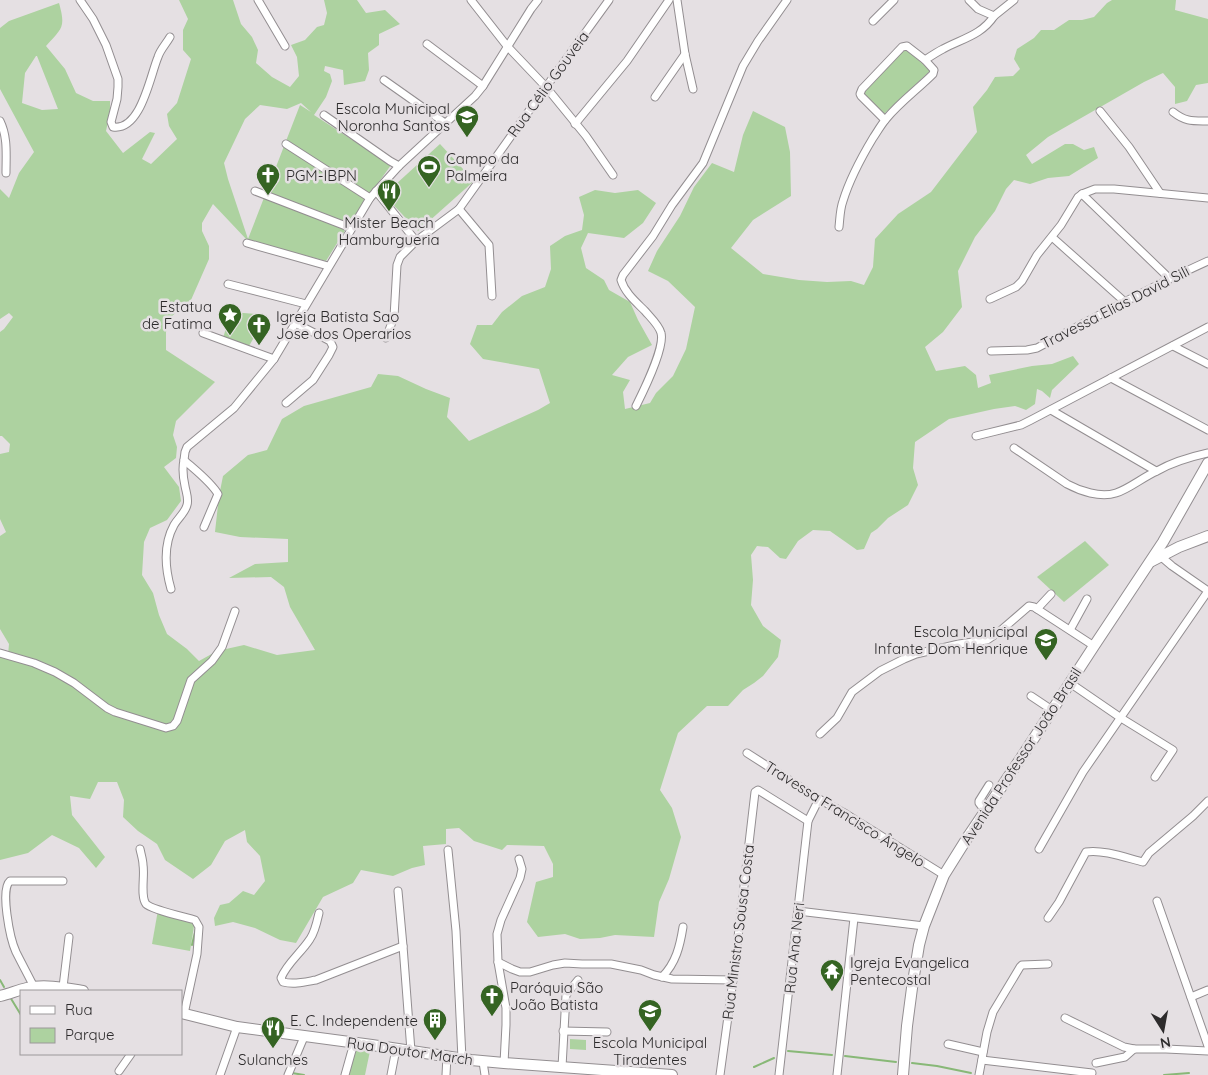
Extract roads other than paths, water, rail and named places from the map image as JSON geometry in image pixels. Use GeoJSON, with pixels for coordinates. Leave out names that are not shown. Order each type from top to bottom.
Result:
{"type":"FeatureCollection","features":[{"type":"Feature","properties":{"kind":"main road"},"geometry":{"type":"LineString","coordinates":[[1158,554],[1208,463]]}},
{"type":"Feature","properties":{"kind":"main road"},"geometry":{"type":"LineString","coordinates":[[1168,533],[1181,546]]}},
{"type":"Feature","properties":{"kind":"main road"},"geometry":{"type":"LineString","coordinates":[[1158,554],[1208,536]]}},
{"type":"Feature","properties":{"kind":"main road","name":"Avenida Professor João Brasil"},"geometry":{"type":"LineString","coordinates":[[903,1075],[912,988],[924,926],[944,875],[1149,563],[1158,554]]}},
{"type":"Feature","properties":{"kind":"main road"},"geometry":{"type":"LineString","coordinates":[[23,990],[34,987],[63,987],[78,990]]}},
{"type":"Feature","properties":{"kind":"main road"},"geometry":{"type":"LineString","coordinates":[[0,996],[20,991]]}},
{"type":"Feature","properties":{"kind":"main road","name":"Rua Doutor March"},"geometry":{"type":"LineString","coordinates":[[183,1013],[237,1027],[484,1062],[504,1063],[549,1071],[562,1068],[604,1073],[672,1075]]}},
{"type":"Feature","properties":{"kind":"street"},"geometry":{"type":"LineString","coordinates":[[80,0],[93,19],[106,46],[118,79],[117,99],[111,122],[112,127],[122,126],[130,121],[141,106],[158,56],[170,38]]}},
{"type":"Feature","properties":{"kind":"street"},"geometry":{"type":"LineString","coordinates":[[258,0],[285,46]]}},
{"type":"Feature","properties":{"kind":"street"},"geometry":{"type":"LineString","coordinates":[[471,0],[507,46],[546,86],[613,176]]}},
{"type":"Feature","properties":{"kind":"street"},"geometry":{"type":"LineString","coordinates":[[171,589],[166,570],[166,559],[169,538],[174,525],[187,505],[188,499],[182,470],[187,447],[234,408],[274,359],[370,198],[399,166],[475,96],[538,0]]}},
{"type":"Feature","properties":{"kind":"street","name":"Rua Célio Gouveia"},"geometry":{"type":"LineString","coordinates":[[386,338],[394,316],[398,260],[416,241],[459,209],[609,0]]}},
{"type":"Feature","properties":{"kind":"street"},"geometry":{"type":"LineString","coordinates":[[575,124],[627,61],[669,0]]}},
{"type":"Feature","properties":{"kind":"street"},"geometry":{"type":"LineString","coordinates":[[678,0],[685,54],[693,89]]}},
{"type":"Feature","properties":{"kind":"street"},"geometry":{"type":"LineString","coordinates":[[636,406],[657,358],[662,335],[651,318],[627,292],[622,280],[623,275],[653,236],[672,205],[703,163],[743,66],[787,0]]}},
{"type":"Feature","properties":{"kind":"street"},"geometry":{"type":"LineString","coordinates":[[873,21],[894,0]]}},
{"type":"Feature","properties":{"kind":"street"},"geometry":{"type":"LineString","coordinates":[[969,0],[978,8],[994,16]]}},
{"type":"Feature","properties":{"kind":"street"},"geometry":{"type":"LineString","coordinates":[[925,60],[942,49],[979,32],[994,16],[1014,0]]}},
{"type":"Feature","properties":{"kind":"street"},"geometry":{"type":"LineString","coordinates":[[426,44],[483,86]]}},
{"type":"Feature","properties":{"kind":"street"},"geometry":{"type":"LineString","coordinates":[[839,227],[841,207],[852,176],[862,156],[885,120],[933,74],[934,70],[925,60],[907,46],[902,47],[862,89],[860,94],[885,120]]}},
{"type":"Feature","properties":{"kind":"street"},"geometry":{"type":"LineString","coordinates":[[655,98],[685,54]]}},
{"type":"Feature","properties":{"kind":"street"},"geometry":{"type":"LineString","coordinates":[[384,80],[445,123]]}},
{"type":"Feature","properties":{"kind":"street"},"geometry":{"type":"LineString","coordinates":[[1100,111],[1129,147],[1160,193]]}},
{"type":"Feature","properties":{"kind":"street"},"geometry":{"type":"LineString","coordinates":[[1173,112],[1182,119],[1208,121]]}},
{"type":"Feature","properties":{"kind":"street"},"geometry":{"type":"LineString","coordinates":[[324,115],[399,166]]}},
{"type":"Feature","properties":{"kind":"street"},"geometry":{"type":"LineString","coordinates":[[0,121],[4,130],[6,145],[6,173]]}},
{"type":"Feature","properties":{"kind":"street"},"geometry":{"type":"LineString","coordinates":[[286,144],[370,198]]}},
{"type":"Feature","properties":{"kind":"street"},"geometry":{"type":"LineString","coordinates":[[990,300],[1018,285],[1061,225],[1078,197],[1082,194],[1095,189],[1114,189],[1208,198]]}},
{"type":"Feature","properties":{"kind":"street"},"geometry":{"type":"LineString","coordinates":[[255,191],[351,228]]}},
{"type":"Feature","properties":{"kind":"street"},"geometry":{"type":"LineString","coordinates":[[376,191],[416,241]]}},
{"type":"Feature","properties":{"kind":"street"},"geometry":{"type":"LineString","coordinates":[[1082,194],[1169,278]]}},
{"type":"Feature","properties":{"kind":"street"},"geometry":{"type":"LineString","coordinates":[[459,209],[489,245],[492,296]]}},
{"type":"Feature","properties":{"kind":"street"},"geometry":{"type":"LineString","coordinates":[[1052,237],[1125,302]]}},
{"type":"Feature","properties":{"kind":"street"},"geometry":{"type":"LineString","coordinates":[[247,243],[328,266]]}},
{"type":"Feature","properties":{"kind":"street","name":"Travessa Elias David Sili"},"geometry":{"type":"LineString","coordinates":[[991,351],[1032,350],[1169,278],[1208,261]]}},
{"type":"Feature","properties":{"kind":"street"},"geometry":{"type":"LineString","coordinates":[[228,284],[306,304]]}},
{"type":"Feature","properties":{"kind":"street"},"geometry":{"type":"LineString","coordinates":[[286,403],[313,380],[333,348],[330,341],[295,323]]}},
{"type":"Feature","properties":{"kind":"street"},"geometry":{"type":"LineString","coordinates":[[976,436],[1021,425],[1208,327]]}},
{"type":"Feature","properties":{"kind":"street"},"geometry":{"type":"LineString","coordinates":[[203,333],[274,359]]}},
{"type":"Feature","properties":{"kind":"street"},"geometry":{"type":"LineString","coordinates":[[1173,346],[1208,364]]}},
{"type":"Feature","properties":{"kind":"street"},"geometry":{"type":"LineString","coordinates":[[1112,378],[1208,430]]}},
{"type":"Feature","properties":{"kind":"street"},"geometry":{"type":"LineString","coordinates":[[1050,410],[1156,471]]}},
{"type":"Feature","properties":{"kind":"street"},"geometry":{"type":"LineString","coordinates":[[1014,448],[1067,484],[1081,490],[1100,494],[1118,493],[1156,471],[1185,458],[1208,452]]}},
{"type":"Feature","properties":{"kind":"street"},"geometry":{"type":"LineString","coordinates":[[184,460],[218,494],[204,527]]}},
{"type":"Feature","properties":{"kind":"street"},"geometry":{"type":"LineString","coordinates":[[1039,849],[1083,772],[1208,591],[1158,554]]}},
{"type":"Feature","properties":{"kind":"street"},"geometry":{"type":"LineString","coordinates":[[1037,609],[1051,594]]}},
{"type":"Feature","properties":{"kind":"street"},"geometry":{"type":"LineString","coordinates":[[1070,630],[1087,599]]}},
{"type":"Feature","properties":{"kind":"street"},"geometry":{"type":"LineString","coordinates":[[820,734],[837,718],[852,692],[880,671],[916,654],[959,644],[988,640],[1029,606],[1037,609],[1094,646]]}},
{"type":"Feature","properties":{"kind":"street"},"geometry":{"type":"LineString","coordinates":[[1,654],[34,663],[55,672],[115,712],[166,728],[173,726],[177,721],[191,680],[212,661],[222,647],[236,611]]}},
{"type":"Feature","properties":{"kind":"street"},"geometry":{"type":"LineString","coordinates":[[1070,683],[1121,718],[1173,750],[1155,777]]}},
{"type":"Feature","properties":{"kind":"street"},"geometry":{"type":"LineString","coordinates":[[1031,696],[1052,710]]}},
{"type":"Feature","properties":{"kind":"street","name":"Travessa Francisco Ângelo"},"geometry":{"type":"LineString","coordinates":[[747,753],[944,875]]}},
{"type":"Feature","properties":{"kind":"street"},"geometry":{"type":"LineString","coordinates":[[985,810],[979,801],[989,786]]}},
{"type":"Feature","properties":{"kind":"street","name":"Rua Ministro Sousa Costa"},"geometry":{"type":"LineString","coordinates":[[720,1075],[755,792],[758,790],[808,821]]}},
{"type":"Feature","properties":{"kind":"street","name":"Rua Ana Neri"},"geometry":{"type":"LineString","coordinates":[[779,1075],[808,821],[819,799]]}},
{"type":"Feature","properties":{"kind":"street"},"geometry":{"type":"LineString","coordinates":[[1048,918],[1059,902],[1086,852],[1109,854],[1143,862],[1148,853],[1193,816],[1208,801]]}},
{"type":"Feature","properties":{"kind":"street"},"geometry":{"type":"LineString","coordinates":[[140,849],[143,864],[143,897],[146,904],[158,910],[194,920],[199,927],[197,954],[183,1013]]}},
{"type":"Feature","properties":{"kind":"street"},"geometry":{"type":"LineString","coordinates":[[448,850],[456,931],[462,1059]]}},
{"type":"Feature","properties":{"kind":"street"},"geometry":{"type":"LineString","coordinates":[[504,1063],[506,1008],[498,962],[497,934],[520,878],[522,869],[519,860]]}},
{"type":"Feature","properties":{"kind":"street"},"geometry":{"type":"LineString","coordinates":[[34,987],[15,950],[7,924],[4,899],[6,883],[10,881],[63,881]]}},
{"type":"Feature","properties":{"kind":"street"},"geometry":{"type":"LineString","coordinates":[[398,891],[411,1051]]}},
{"type":"Feature","properties":{"kind":"street"},"geometry":{"type":"LineString","coordinates":[[1157,901],[1208,1046]]}},
{"type":"Feature","properties":{"kind":"street"},"geometry":{"type":"LineString","coordinates":[[798,911],[924,926]]}},
{"type":"Feature","properties":{"kind":"street"},"geometry":{"type":"LineString","coordinates":[[319,913],[311,938],[286,969],[281,978],[283,982],[316,980],[403,946]]}},
{"type":"Feature","properties":{"kind":"street"},"geometry":{"type":"LineString","coordinates":[[837,1075],[854,918]]}},
{"type":"Feature","properties":{"kind":"street"},"geometry":{"type":"LineString","coordinates":[[662,976],[669,970],[676,957],[682,927]]}},
{"type":"Feature","properties":{"kind":"street"},"geometry":{"type":"LineString","coordinates":[[63,987],[70,937]]}},
{"type":"Feature","properties":{"kind":"street"},"geometry":{"type":"LineString","coordinates":[[498,962],[520,972],[530,972],[565,963],[611,964],[672,978],[733,980]]}},
{"type":"Feature","properties":{"kind":"street"},"geometry":{"type":"LineString","coordinates":[[978,1075],[993,1012],[1020,967],[1028,964],[1048,964]]}},
{"type":"Feature","properties":{"kind":"street"},"geometry":{"type":"LineString","coordinates":[[562,1068],[566,995],[578,980]]}},
{"type":"Feature","properties":{"kind":"street"},"geometry":{"type":"LineString","coordinates":[[1191,997],[1208,990]]}},
{"type":"Feature","properties":{"kind":"street"},"geometry":{"type":"LineString","coordinates":[[1065,1018],[1134,1050],[1208,1051]]}},
{"type":"Feature","properties":{"kind":"street"},"geometry":{"type":"LineString","coordinates":[[220,1075],[237,1027]]}},
{"type":"Feature","properties":{"kind":"street"},"geometry":{"type":"LineString","coordinates":[[563,1031],[607,1032]]}},
{"type":"Feature","properties":{"kind":"street"},"geometry":{"type":"LineString","coordinates":[[288,1075],[304,1037]]}},
{"type":"Feature","properties":{"kind":"street"},"geometry":{"type":"LineString","coordinates":[[345,1075],[354,1043]]}},
{"type":"Feature","properties":{"kind":"street"},"geometry":{"type":"LineString","coordinates":[[948,1044],[982,1056],[1092,1073]]}},
{"type":"Feature","properties":{"kind":"street"},"geometry":{"type":"LineString","coordinates":[[391,1075],[396,1049]]}},
{"type":"Feature","properties":{"kind":"street"},"geometry":{"type":"LineString","coordinates":[[1096,1063],[1125,1057],[1134,1050]]}},
{"type":"Feature","properties":{"kind":"street"},"geometry":{"type":"LineString","coordinates":[[121,1071],[130,1055]]}},
{"type":"Feature","properties":{"kind":"street"},"geometry":{"type":"LineString","coordinates":[[446,1075],[447,1056]]}},
{"type":"Feature","properties":{"kind":"street"},"geometry":{"type":"LineString","coordinates":[[484,1062],[485,1075]]}},
{"type":"Feature","properties":{"kind":"waterway"},"geometry":{"type":"LineString","coordinates":[[192,945],[196,928]]}},
{"type":"Feature","properties":{"kind":"waterway"},"geometry":{"type":"LineString","coordinates":[[0,980],[4,987]]}},
{"type":"Feature","properties":{"kind":"waterway"},"geometry":{"type":"LineString","coordinates":[[10,997],[20,1013]]}},
{"type":"Feature","properties":{"kind":"waterway"},"geometry":{"type":"LineString","coordinates":[[788,1051],[832,1055]]}},
{"type":"Feature","properties":{"kind":"waterway"},"geometry":{"type":"LineString","coordinates":[[845,1056],[896,1062]]}},
{"type":"Feature","properties":{"kind":"waterway"},"geometry":{"type":"LineString","coordinates":[[754,1067],[774,1058]]}},
{"type":"Feature","properties":{"kind":"waterway"},"geometry":{"type":"LineString","coordinates":[[912,1063],[971,1073]]}},
{"type":"Feature","properties":{"kind":"waterway"},"geometry":{"type":"LineString","coordinates":[[292,1073],[304,1075]]}},
{"type":"Feature","properties":{"kind":"waterway"},"geometry":{"type":"LineString","coordinates":[[1164,1075],[1189,1073]]}},
{"type":"Feature","properties":{"kind":"place","name":"Escola Municipal Noronha Santos"},"geometry":{"type":"Point","coordinates":[467,138]}},
{"type":"Feature","properties":{"kind":"place","name":"Campo da Palmeira"},"geometry":{"type":"Point","coordinates":[429,188]}},
{"type":"Feature","properties":{"kind":"place","name":"PGM-IBPN"},"geometry":{"type":"Point","coordinates":[268,196]}},
{"type":"Feature","properties":{"kind":"place","name":"Mister Beach Hamburgueria"},"geometry":{"type":"Point","coordinates":[389,212]}},
{"type":"Feature","properties":{"kind":"place","name":"Estatua de Fatima"},"geometry":{"type":"Point","coordinates":[230,336]}},
{"type":"Feature","properties":{"kind":"place","name":"Igreja Batista Sao Jose dos Operarios"},"geometry":{"type":"Point","coordinates":[259,346]}},
{"type":"Feature","properties":{"kind":"place","name":"Escola Municipal Infante Dom Henrique"},"geometry":{"type":"Point","coordinates":[1046,661]}},
{"type":"Feature","properties":{"kind":"place","name":"Igreja Evangelica Pentecostal"},"geometry":{"type":"Point","coordinates":[832,992]}},
{"type":"Feature","properties":{"kind":"place","name":"Paróquia São João Batista"},"geometry":{"type":"Point","coordinates":[492,1017]}},
{"type":"Feature","properties":{"kind":"place","name":"Escola Municipal Tiradentes"},"geometry":{"type":"Point","coordinates":[650,1032]}},
{"type":"Feature","properties":{"kind":"place","name":"E. C. Independente"},"geometry":{"type":"Point","coordinates":[435,1041]}},
{"type":"Feature","properties":{"kind":"place","name":"Sulanches"},"geometry":{"type":"Point","coordinates":[273,1049]}}]}
